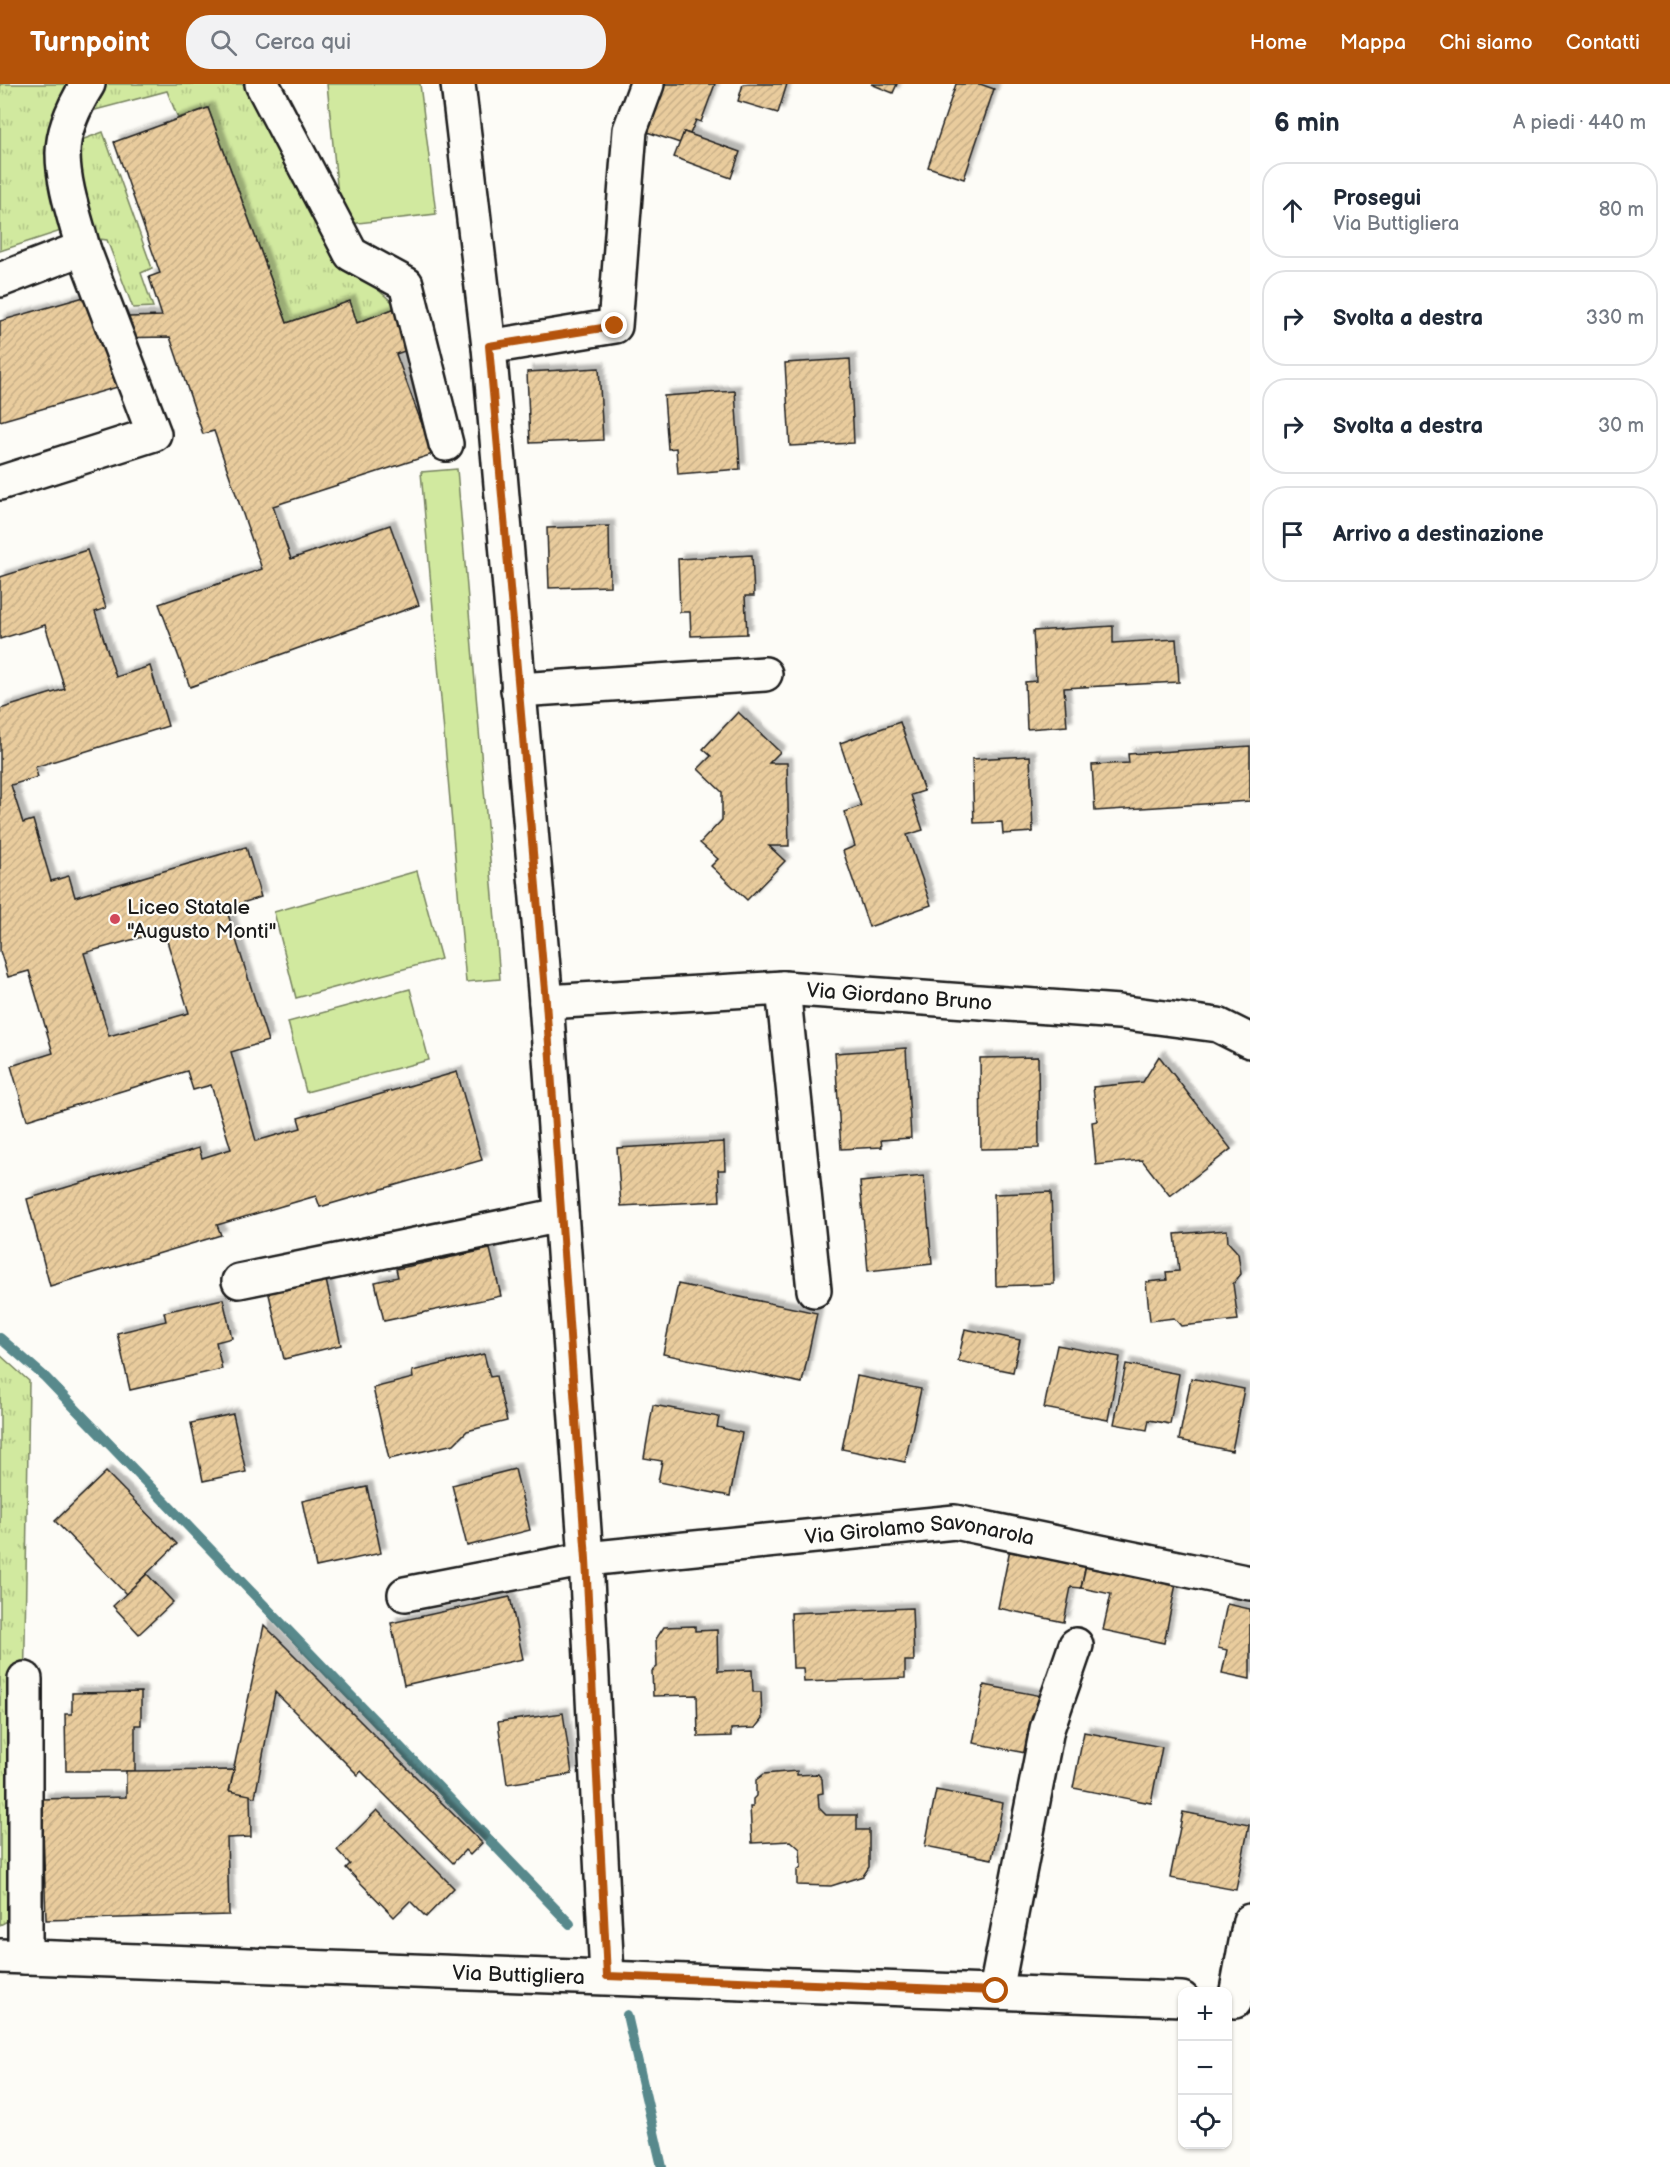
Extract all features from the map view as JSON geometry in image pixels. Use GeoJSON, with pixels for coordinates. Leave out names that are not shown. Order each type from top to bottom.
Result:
{"type":"FeatureCollection","features":[{"type":"Feature","properties":{"kind":"street"},"geometry":{"type":"LineString","coordinates":[[0,483],[154,434],[83,248],[71,202],[63,152],[75,106],[88,84]]}},
{"type":"Feature","properties":{"kind":"street"},"geometry":{"type":"LineString","coordinates":[[262,84],[351,254],[406,284],[446,444]]}},
{"type":"Feature","properties":{"kind":"street"},"geometry":{"type":"LineString","coordinates":[[458,84],[489,346],[546,1002],[586,1559],[607,1976]]}},
{"type":"Feature","properties":{"kind":"street"},"geometry":{"type":"LineString","coordinates":[[489,346],[615,326],[630,130],[647,84]]}},
{"type":"Feature","properties":{"kind":"street"},"geometry":{"type":"LineString","coordinates":[[0,280],[83,248]]}},
{"type":"Feature","properties":{"kind":"street"},"geometry":{"type":"LineString","coordinates":[[518,690],[765,674]]}},
{"type":"Feature","properties":{"kind":"street"},"geometry":{"type":"LineString","coordinates":[[783,987],[814,1290]]}},
{"type":"Feature","properties":{"kind":"street","name":"Via Giordano Bruno"},"geometry":{"type":"LineString","coordinates":[[546,1002],[783,987],[1119,1012],[1218,1026],[1250,1041]]}},
{"type":"Feature","properties":{"kind":"street"},"geometry":{"type":"LineString","coordinates":[[239,1281],[561,1215]]}},
{"type":"Feature","properties":{"kind":"street","name":"Via Girolamo Savonarola"},"geometry":{"type":"LineString","coordinates":[[405,1594],[586,1559],[955,1522],[1250,1583]]}},
{"type":"Feature","properties":{"kind":"street"},"geometry":{"type":"LineString","coordinates":[[996,1991],[1047,1729],[1076,1645]]}},
{"type":"Feature","properties":{"kind":"street"},"geometry":{"type":"LineString","coordinates":[[13,1957],[25,1679]]}},
{"type":"Feature","properties":{"kind":"street"},"geometry":{"type":"LineString","coordinates":[[1238,2001],[1250,1921]]}},
{"type":"Feature","properties":{"kind":"street","name":"Via Buttigliera"},"geometry":{"type":"LineString","coordinates":[[13,1957],[607,1976],[1178,1999]]}},
{"type":"Feature","properties":{"kind":"green space"},"geometry":{"type":"Polygon","coordinates":[[[0,84],[76,84],[64,230],[0,251],[0,84]]]}},
{"type":"Feature","properties":{"kind":"green space"},"geometry":{"type":"Polygon","coordinates":[[[97,84],[246,84],[347,263],[398,307],[357,323],[350,302],[287,323],[208,108],[178,118],[167,91],[88,112],[97,84]]]}},
{"type":"Feature","properties":{"kind":"green space"},"geometry":{"type":"Polygon","coordinates":[[[327,84],[420,84],[436,214],[341,225],[327,84]]]}},
{"type":"Feature","properties":{"kind":"green space"},"geometry":{"type":"Polygon","coordinates":[[[103,132],[152,268],[141,273],[153,307],[133,308],[107,240],[91,238],[76,142],[103,132]]]}},
{"type":"Feature","properties":{"kind":"green space"},"geometry":{"type":"Polygon","coordinates":[[[457,469],[500,979],[466,982],[421,472],[457,469]]]}},
{"type":"Feature","properties":{"kind":"green space"},"geometry":{"type":"Polygon","coordinates":[[[417,871],[441,959],[296,998],[274,912],[417,871]]]}},
{"type":"Feature","properties":{"kind":"green space"},"geometry":{"type":"Polygon","coordinates":[[[410,989],[429,1060],[306,1092],[288,1022],[410,989]]]}},
{"type":"Feature","properties":{"kind":"green space"},"geometry":{"type":"Polygon","coordinates":[[[0,1355],[29,1381],[21,1900],[15,1917],[0,1925],[0,1355]]]}},
{"type":"Feature","properties":{"kind":"building"},"geometry":{"type":"Polygon","coordinates":[[[657,84],[715,84],[701,122],[696,120],[690,134],[684,132],[680,143],[641,130],[657,84]]]}},
{"type":"Feature","properties":{"kind":"building"},"geometry":{"type":"Polygon","coordinates":[[[743,84],[787,84],[778,113],[738,101],[743,84]]]}},
{"type":"Feature","properties":{"kind":"building"},"geometry":{"type":"Polygon","coordinates":[[[871,84],[897,84],[893,93],[871,84]]]}},
{"type":"Feature","properties":{"kind":"building"},"geometry":{"type":"Polygon","coordinates":[[[956,84],[980,84],[994,89],[964,179],[928,167],[956,84]]]}},
{"type":"Feature","properties":{"kind":"building"},"geometry":{"type":"Polygon","coordinates":[[[208,108],[287,323],[350,301],[357,323],[398,307],[413,348],[396,354],[433,454],[273,506],[291,559],[390,525],[419,605],[190,687],[159,604],[262,569],[214,431],[203,434],[170,337],[106,338],[121,386],[0,421],[0,321],[91,295],[96,318],[162,316],[149,277],[160,273],[114,142],[208,108]]]}},
{"type":"Feature","properties":{"kind":"building"},"geometry":{"type":"Polygon","coordinates":[[[684,132],[740,152],[731,178],[674,157],[684,132]]]}},
{"type":"Feature","properties":{"kind":"building"},"geometry":{"type":"Polygon","coordinates":[[[850,359],[854,443],[790,446],[785,363],[850,359]]]}},
{"type":"Feature","properties":{"kind":"building"},"geometry":{"type":"Polygon","coordinates":[[[599,368],[603,440],[530,443],[527,372],[599,368]]]}},
{"type":"Feature","properties":{"kind":"building"},"geometry":{"type":"Polygon","coordinates":[[[735,391],[740,469],[678,474],[676,448],[668,449],[664,396],[735,391]]]}},
{"type":"Feature","properties":{"kind":"building"},"geometry":{"type":"Polygon","coordinates":[[[609,526],[610,586],[549,588],[547,528],[609,526]]]}},
{"type":"Feature","properties":{"kind":"building","name":"Liceo Statale \"Augusto Monti\""},"geometry":{"type":"Polygon","coordinates":[[[87,550],[106,608],[95,612],[116,677],[150,666],[168,726],[35,767],[38,777],[11,785],[23,823],[33,820],[51,881],[69,876],[75,897],[246,847],[261,897],[226,908],[268,1041],[231,1052],[256,1141],[301,1128],[298,1118],[457,1072],[482,1160],[320,1207],[316,1196],[217,1225],[221,1235],[50,1286],[27,1199],[199,1148],[202,1158],[231,1149],[211,1085],[193,1090],[187,1071],[27,1120],[11,1066],[53,1053],[29,971],[8,977],[0,951],[0,709],[65,689],[45,625],[0,639],[0,577],[87,550]],[[164,931],[84,953],[109,1036],[189,1013],[164,931]]]}},
{"type":"Feature","properties":{"kind":"building"},"geometry":{"type":"Polygon","coordinates":[[[752,555],[754,596],[745,596],[747,634],[691,636],[690,612],[680,612],[678,559],[752,555]]]}},
{"type":"Feature","properties":{"kind":"building"},"geometry":{"type":"Polygon","coordinates":[[[1113,626],[1113,643],[1176,639],[1179,682],[1064,688],[1067,726],[1027,729],[1025,682],[1036,681],[1033,631],[1113,626]]]}},
{"type":"Feature","properties":{"kind":"building"},"geometry":{"type":"Polygon","coordinates":[[[738,712],[780,752],[769,763],[787,763],[789,846],[769,846],[785,861],[747,900],[711,866],[718,859],[700,843],[722,820],[722,792],[698,769],[711,756],[703,749],[738,712]]]}},
{"type":"Feature","properties":{"kind":"building"},"geometry":{"type":"Polygon","coordinates":[[[900,722],[924,791],[911,795],[923,830],[907,835],[931,905],[869,927],[843,851],[855,846],[844,812],[861,806],[840,743],[900,722]]]}},
{"type":"Feature","properties":{"kind":"building"},"geometry":{"type":"Polygon","coordinates":[[[1250,746],[1250,801],[1095,811],[1092,765],[1129,763],[1128,754],[1250,746]]]}},
{"type":"Feature","properties":{"kind":"building"},"geometry":{"type":"Polygon","coordinates":[[[1030,756],[1033,832],[1003,834],[1002,822],[974,823],[972,759],[1030,756]]]}},
{"type":"Feature","properties":{"kind":"building"},"geometry":{"type":"Polygon","coordinates":[[[906,1048],[911,1138],[881,1140],[882,1147],[841,1149],[835,1053],[906,1048]]]}},
{"type":"Feature","properties":{"kind":"building"},"geometry":{"type":"Polygon","coordinates":[[[1159,1056],[1231,1149],[1170,1196],[1142,1160],[1096,1165],[1092,1122],[1097,1121],[1093,1087],[1143,1082],[1159,1056]]]}},
{"type":"Feature","properties":{"kind":"building"},"geometry":{"type":"Polygon","coordinates":[[[1038,1057],[1039,1148],[981,1149],[980,1058],[1038,1057]]]}},
{"type":"Feature","properties":{"kind":"building"},"geometry":{"type":"Polygon","coordinates":[[[724,1142],[725,1170],[718,1170],[720,1201],[621,1206],[617,1148],[724,1142]]]}},
{"type":"Feature","properties":{"kind":"building"},"geometry":{"type":"Polygon","coordinates":[[[924,1176],[932,1264],[868,1271],[860,1182],[924,1176]]]}},
{"type":"Feature","properties":{"kind":"building"},"geometry":{"type":"Polygon","coordinates":[[[1051,1192],[1054,1284],[996,1286],[994,1194],[1051,1192]]]}},
{"type":"Feature","properties":{"kind":"building"},"geometry":{"type":"Polygon","coordinates":[[[1227,1230],[1228,1242],[1238,1253],[1241,1274],[1233,1284],[1238,1320],[1181,1326],[1174,1318],[1150,1321],[1146,1282],[1167,1280],[1166,1272],[1179,1271],[1175,1234],[1227,1230]]]}},
{"type":"Feature","properties":{"kind":"building"},"geometry":{"type":"Polygon","coordinates":[[[490,1249],[501,1296],[384,1321],[375,1282],[398,1277],[396,1269],[490,1249]]]}},
{"type":"Feature","properties":{"kind":"building"},"geometry":{"type":"Polygon","coordinates":[[[325,1276],[341,1345],[284,1359],[268,1290],[325,1276]]]}},
{"type":"Feature","properties":{"kind":"building"},"geometry":{"type":"Polygon","coordinates":[[[678,1284],[817,1313],[802,1383],[663,1354],[678,1284]]]}},
{"type":"Feature","properties":{"kind":"building"},"geometry":{"type":"Polygon","coordinates":[[[223,1299],[232,1338],[216,1342],[222,1369],[130,1390],[117,1333],[166,1321],[164,1312],[223,1299]]]}},
{"type":"Feature","properties":{"kind":"building"},"geometry":{"type":"Polygon","coordinates":[[[965,1329],[1020,1340],[1013,1372],[958,1361],[965,1329]]]}},
{"type":"Feature","properties":{"kind":"building"},"geometry":{"type":"Polygon","coordinates":[[[1057,1345],[1120,1357],[1108,1420],[1044,1408],[1057,1345]]]}},
{"type":"Feature","properties":{"kind":"building"},"geometry":{"type":"Polygon","coordinates":[[[484,1354],[490,1377],[496,1376],[507,1421],[467,1431],[454,1444],[389,1459],[373,1388],[413,1378],[412,1371],[484,1354]]]}},
{"type":"Feature","properties":{"kind":"building"},"geometry":{"type":"Polygon","coordinates":[[[1126,1364],[1179,1374],[1170,1424],[1149,1420],[1147,1430],[1114,1424],[1126,1364]]]}},
{"type":"Feature","properties":{"kind":"building"},"geometry":{"type":"Polygon","coordinates":[[[857,1376],[921,1389],[905,1462],[842,1449],[857,1376]]]}},
{"type":"Feature","properties":{"kind":"building"},"geometry":{"type":"Polygon","coordinates":[[[1191,1378],[1244,1389],[1232,1451],[1179,1440],[1191,1378]]]}},
{"type":"Feature","properties":{"kind":"building"},"geometry":{"type":"Polygon","coordinates":[[[653,1405],[719,1417],[717,1427],[742,1433],[730,1496],[658,1482],[662,1461],[644,1458],[653,1405]]]}},
{"type":"Feature","properties":{"kind":"building"},"geometry":{"type":"Polygon","coordinates":[[[233,1414],[246,1472],[203,1481],[191,1423],[233,1414]]]}},
{"type":"Feature","properties":{"kind":"building"},"geometry":{"type":"Polygon","coordinates":[[[515,1469],[530,1530],[467,1546],[452,1485],[515,1469]]]}},
{"type":"Feature","properties":{"kind":"building"},"geometry":{"type":"Polygon","coordinates":[[[106,1472],[177,1544],[126,1594],[55,1521],[106,1472]]]}},
{"type":"Feature","properties":{"kind":"building"},"geometry":{"type":"Polygon","coordinates":[[[367,1487],[381,1553],[316,1567],[302,1501],[367,1487]]]}},
{"type":"Feature","properties":{"kind":"building"},"geometry":{"type":"Polygon","coordinates":[[[1011,1544],[1087,1560],[1081,1588],[1071,1587],[1064,1622],[998,1608],[1011,1544]]]}},
{"type":"Feature","properties":{"kind":"building"},"geometry":{"type":"Polygon","coordinates":[[[1087,1560],[1177,1579],[1164,1643],[1103,1630],[1111,1594],[1081,1588],[1087,1560]]]}},
{"type":"Feature","properties":{"kind":"building"},"geometry":{"type":"Polygon","coordinates":[[[147,1574],[173,1602],[139,1634],[113,1606],[147,1574]]]}},
{"type":"Feature","properties":{"kind":"building"},"geometry":{"type":"Polygon","coordinates":[[[510,1597],[523,1659],[404,1685],[391,1623],[510,1597]]]}},
{"type":"Feature","properties":{"kind":"building"},"geometry":{"type":"Polygon","coordinates":[[[1227,1604],[1250,1609],[1250,1679],[1222,1673],[1227,1650],[1218,1648],[1227,1604]]]}},
{"type":"Feature","properties":{"kind":"building"},"geometry":{"type":"Polygon","coordinates":[[[912,1608],[914,1661],[905,1661],[905,1678],[804,1682],[803,1668],[793,1668],[791,1613],[912,1608]]]}},
{"type":"Feature","properties":{"kind":"building"},"geometry":{"type":"Polygon","coordinates":[[[264,1625],[482,1843],[470,1855],[465,1850],[453,1863],[361,1771],[358,1775],[275,1692],[255,1797],[229,1791],[264,1625]]]}},
{"type":"Feature","properties":{"kind":"building"},"geometry":{"type":"Polygon","coordinates":[[[695,1626],[695,1631],[717,1630],[718,1671],[752,1670],[753,1692],[761,1692],[762,1719],[755,1728],[731,1729],[731,1736],[698,1737],[697,1695],[653,1696],[652,1671],[657,1667],[656,1639],[664,1627],[695,1626]]]}},
{"type":"Feature","properties":{"kind":"building"},"geometry":{"type":"Polygon","coordinates":[[[984,1685],[1042,1696],[1031,1754],[973,1743],[984,1685]]]}},
{"type":"Feature","properties":{"kind":"building"},"geometry":{"type":"Polygon","coordinates":[[[141,1692],[141,1725],[135,1725],[135,1771],[66,1771],[65,1714],[72,1714],[72,1693],[141,1692]]]}},
{"type":"Feature","properties":{"kind":"building"},"geometry":{"type":"Polygon","coordinates":[[[563,1713],[572,1774],[507,1784],[498,1722],[563,1713]]]}},
{"type":"Feature","properties":{"kind":"building"},"geometry":{"type":"Polygon","coordinates":[[[1084,1732],[1162,1747],[1151,1803],[1073,1788],[1084,1732]]]}},
{"type":"Feature","properties":{"kind":"building"},"geometry":{"type":"Polygon","coordinates":[[[234,1770],[229,1791],[250,1795],[251,1837],[227,1838],[229,1915],[46,1920],[42,1799],[126,1797],[126,1771],[234,1770]]]}},
{"type":"Feature","properties":{"kind":"building"},"geometry":{"type":"Polygon","coordinates":[[[797,1771],[797,1775],[818,1774],[822,1779],[823,1793],[818,1794],[819,1808],[826,1815],[857,1815],[857,1830],[869,1830],[869,1867],[863,1876],[831,1886],[797,1885],[797,1870],[801,1867],[800,1849],[791,1841],[752,1843],[750,1807],[753,1807],[753,1799],[756,1796],[756,1780],[764,1774],[797,1771]]]}},
{"type":"Feature","properties":{"kind":"building"},"geometry":{"type":"Polygon","coordinates":[[[936,1790],[1003,1803],[992,1859],[925,1846],[936,1790]]]}},
{"type":"Feature","properties":{"kind":"building"},"geometry":{"type":"Polygon","coordinates":[[[377,1810],[454,1888],[426,1917],[410,1901],[394,1917],[346,1868],[350,1864],[337,1850],[377,1810]]]}},
{"type":"Feature","properties":{"kind":"building"},"geometry":{"type":"Polygon","coordinates":[[[1183,1812],[1249,1825],[1236,1890],[1170,1878],[1183,1812]]]}},
{"type":"Feature","properties":{"kind":"waterway"},"geometry":{"type":"LineString","coordinates":[[0,1338],[45,1377],[570,1924]]}},
{"type":"Feature","properties":{"kind":"waterway"},"geometry":{"type":"LineString","coordinates":[[627,2015],[662,2167]]}},
{"type":"Feature","properties":{"kind":"place","name":"Liceo Statale \"Augusto Monti\""},"geometry":{"type":"Point","coordinates":[115,919]}},
{"type":"Feature","properties":{"kind":"route"},"geometry":{"type":"LineString","coordinates":[[615,326],[489,346],[546,1002],[586,1559],[607,1976],[996,1991]]}}]}
